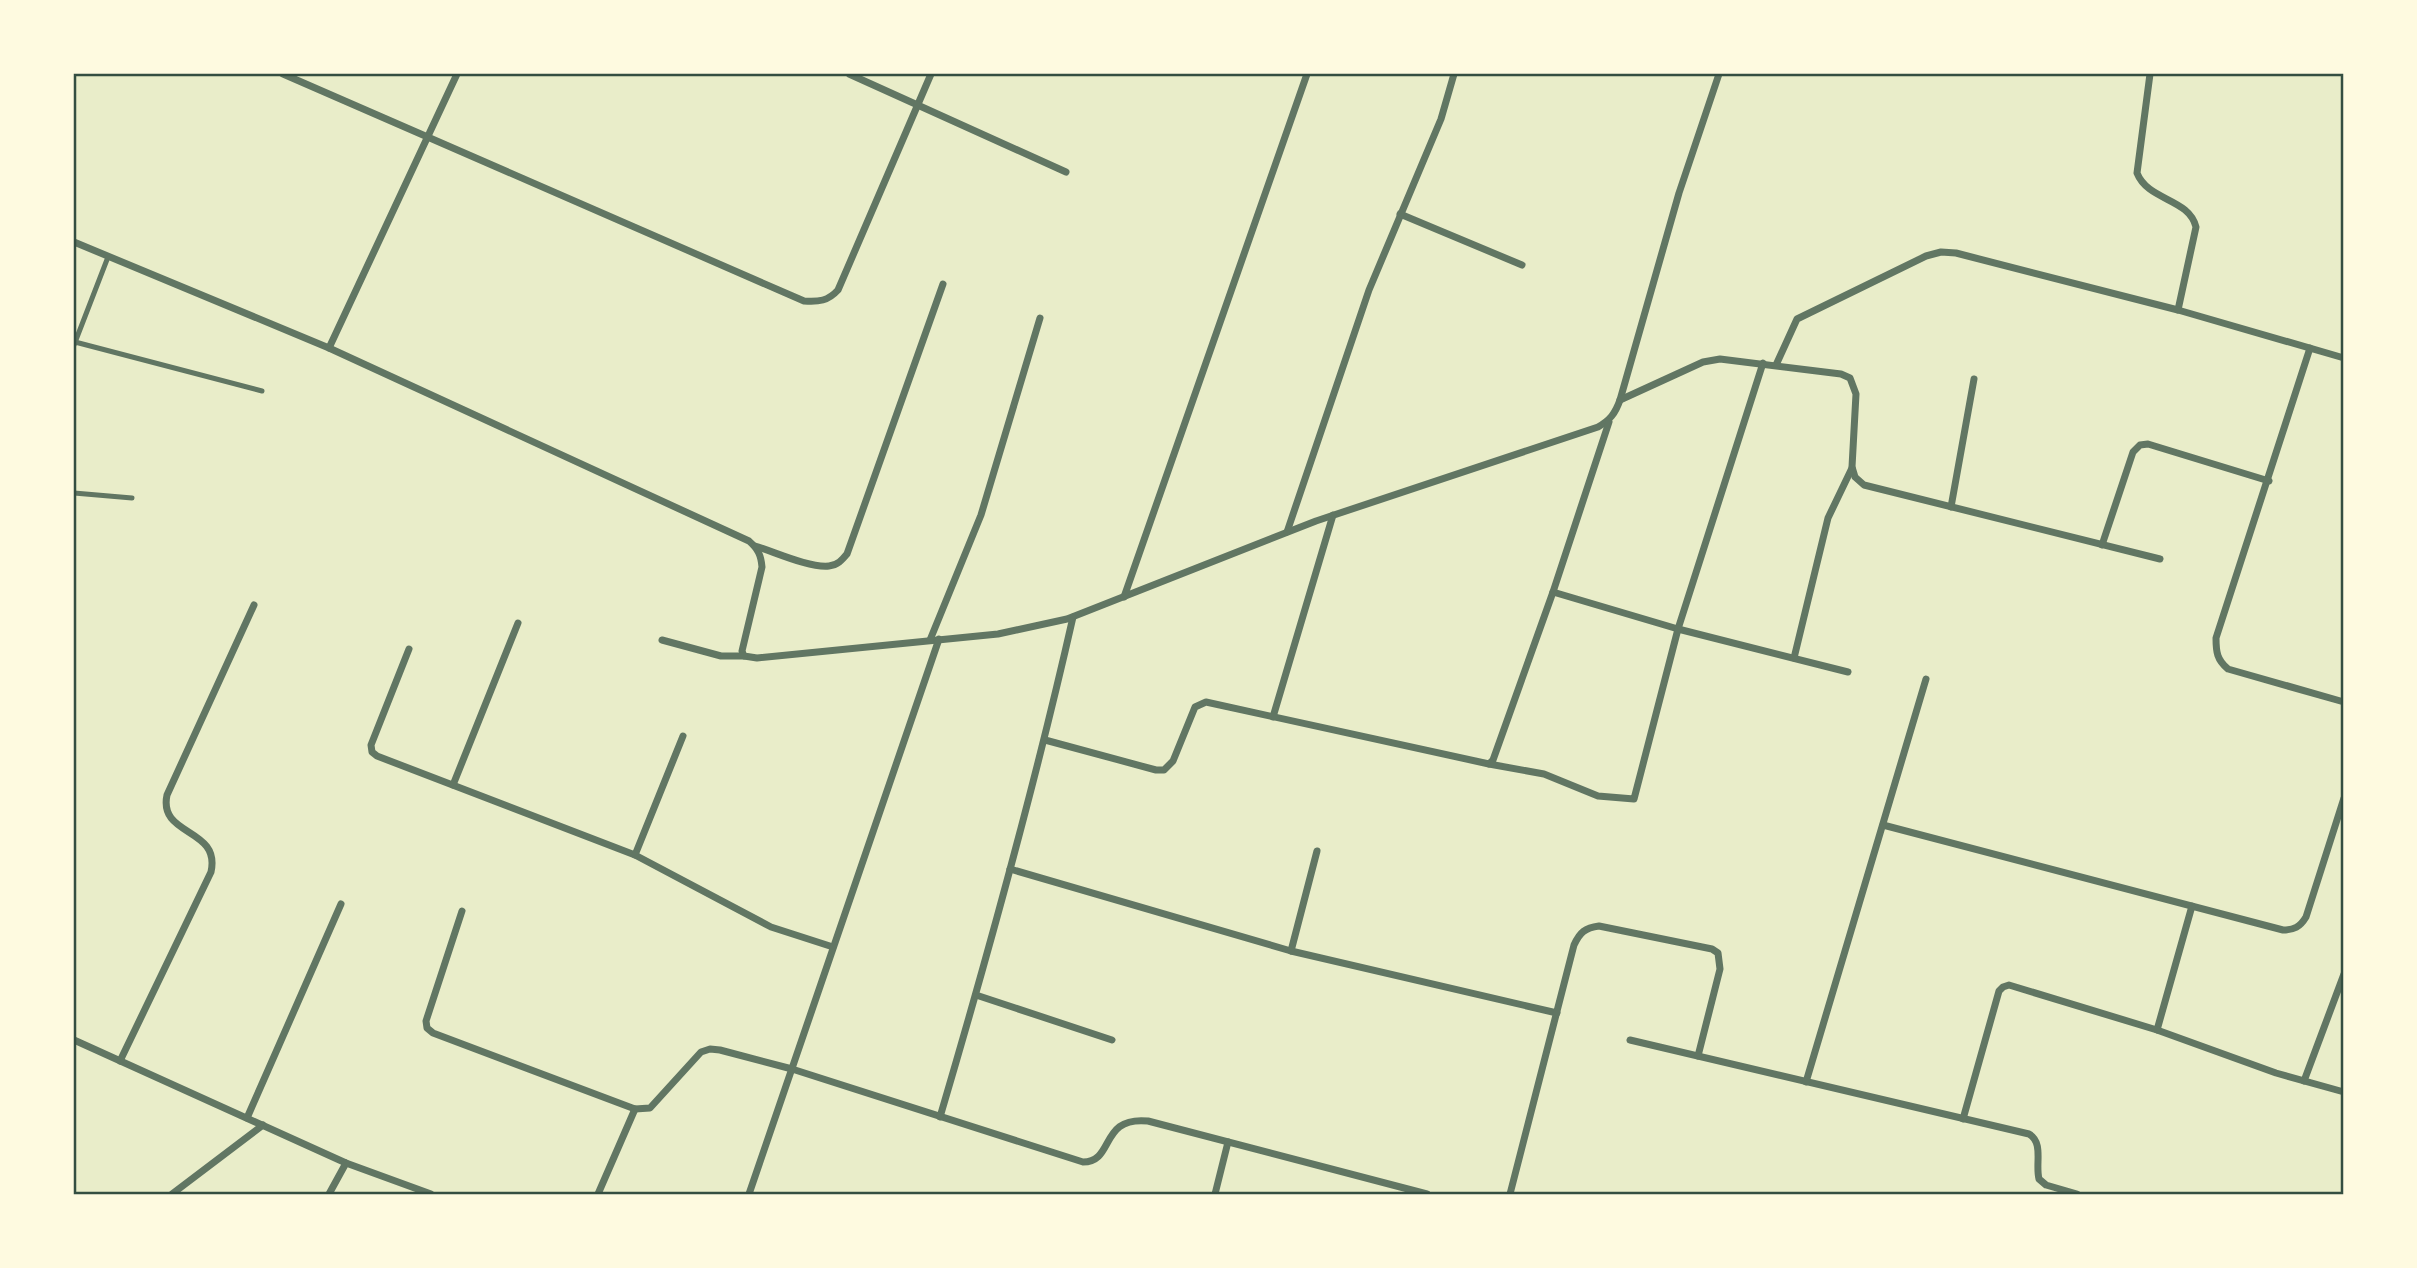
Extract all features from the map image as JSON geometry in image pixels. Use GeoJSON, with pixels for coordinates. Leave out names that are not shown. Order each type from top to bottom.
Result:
{"type":"FeatureCollection","features":[{"type":"Feature","properties":{"kind":"street"},"geometry":{"type":"LineString","coordinates":[[283,74],[804,301],[817,302],[830,299],[838,290],[932,74]]}},
{"type":"Feature","properties":{"kind":"street"},"geometry":{"type":"LineString","coordinates":[[329,348],[457,74]]}},
{"type":"Feature","properties":{"kind":"street"},"geometry":{"type":"LineString","coordinates":[[849,74],[1066,172]]}},
{"type":"Feature","properties":{"kind":"street"},"geometry":{"type":"LineString","coordinates":[[1124,597],[1307,74]]}},
{"type":"Feature","properties":{"kind":"street"},"geometry":{"type":"LineString","coordinates":[[1287,532],[1368,290],[1441,119],[1454,74]]}},
{"type":"Feature","properties":{"kind":"street"},"geometry":{"type":"LineString","coordinates":[[662,640],[721,656],[757,658],[998,634],[1073,617],[1333,515],[1598,427],[1616,413],[1679,193],[1719,74]]}},
{"type":"Feature","properties":{"kind":"street"},"geometry":{"type":"LineString","coordinates":[[2150,74],[2137,173],[2148,190],[2188,211],[2196,228],[2178,310]]}},
{"type":"Feature","properties":{"kind":"street"},"geometry":{"type":"LineString","coordinates":[[1400,214],[1522,265]]}},
{"type":"Feature","properties":{"kind":"street"},"geometry":{"type":"LineString","coordinates":[[74,242],[329,348],[749,541],[762,557],[762,567],[742,651],[744,656]]}},
{"type":"Feature","properties":{"kind":"street"},"geometry":{"type":"LineString","coordinates":[[1776,365],[1797,319],[1926,256],[1941,252],[1956,253],[2178,310],[2343,358]]}},
{"type":"Feature","properties":{"kind":"street"},"geometry":{"type":"LineString","coordinates":[[754,545],[818,565],[831,566],[841,562],[847,554],[943,284]]}},
{"type":"Feature","properties":{"kind":"street"},"geometry":{"type":"LineString","coordinates":[[930,640],[983,509],[1040,318]]}},
{"type":"Feature","properties":{"kind":"street"},"geometry":{"type":"LineString","coordinates":[[2310,348],[2216,638],[2216,650],[2220,662],[2228,669],[2343,702]]}},
{"type":"Feature","properties":{"kind":"street"},"geometry":{"type":"LineString","coordinates":[[1620,400],[1703,362],[1720,359],[1840,374],[1850,378],[1856,394],[1852,467],[1855,477],[1864,485],[2160,559]]}},
{"type":"Feature","properties":{"kind":"street"},"geometry":{"type":"LineString","coordinates":[[1045,740],[1164,770],[1173,761],[1192,712],[1200,703],[1206,702],[1544,774],[1598,796],[1634,799],[1678,629],[1763,363]]}},
{"type":"Feature","properties":{"kind":"street"},"geometry":{"type":"LineString","coordinates":[[1951,507],[1974,379]]}},
{"type":"Feature","properties":{"kind":"street"},"geometry":{"type":"LineString","coordinates":[[1489,764],[1493,760],[1553,592],[1609,421]]}},
{"type":"Feature","properties":{"kind":"street"},"geometry":{"type":"LineString","coordinates":[[2102,545],[2133,452],[2140,446],[2148,444],[2269,481]]}},
{"type":"Feature","properties":{"kind":"street"},"geometry":{"type":"LineString","coordinates":[[1794,658],[1828,518],[1852,467]]}},
{"type":"Feature","properties":{"kind":"street"},"geometry":{"type":"LineString","coordinates":[[1273,717],[1333,515]]}},
{"type":"Feature","properties":{"kind":"street"},"geometry":{"type":"LineString","coordinates":[[1553,592],[1678,629],[1847,672]]}},
{"type":"Feature","properties":{"kind":"street"},"geometry":{"type":"LineString","coordinates":[[120,1061],[211,872],[213,854],[208,846],[173,820],[165,804],[254,605]]}},
{"type":"Feature","properties":{"kind":"street"},"geometry":{"type":"LineString","coordinates":[[940,1117],[1045,740],[1073,617]]}},
{"type":"Feature","properties":{"kind":"street"},"geometry":{"type":"LineString","coordinates":[[453,785],[518,623]]}},
{"type":"Feature","properties":{"kind":"street"},"geometry":{"type":"LineString","coordinates":[[749,1195],[939,639]]}},
{"type":"Feature","properties":{"kind":"street"},"geometry":{"type":"LineString","coordinates":[[409,649],[371,745],[372,752],[377,756],[635,855],[771,927],[834,947]]}},
{"type":"Feature","properties":{"kind":"street"},"geometry":{"type":"LineString","coordinates":[[1807,1082],[1926,679]]}},
{"type":"Feature","properties":{"kind":"street"},"geometry":{"type":"LineString","coordinates":[[635,855],[683,736]]}},
{"type":"Feature","properties":{"kind":"street"},"geometry":{"type":"LineString","coordinates":[[1883,825],[2283,930],[2292,930],[2301,925],[2306,917],[2340,822],[2343,798]]}},
{"type":"Feature","properties":{"kind":"street"},"geometry":{"type":"LineString","coordinates":[[1291,951],[1317,851]]}},
{"type":"Feature","properties":{"kind":"street"},"geometry":{"type":"LineString","coordinates":[[1010,869],[1291,951],[1557,1013]]}},
{"type":"Feature","properties":{"kind":"street"},"geometry":{"type":"LineString","coordinates":[[247,1118],[341,904]]}},
{"type":"Feature","properties":{"kind":"street"},"geometry":{"type":"LineString","coordinates":[[2157,1030],[2192,906]]}},
{"type":"Feature","properties":{"kind":"street"},"geometry":{"type":"LineString","coordinates":[[461,911],[426,1021],[427,1028],[433,1033],[635,1109],[650,1108],[701,1052],[710,1049],[792,1069],[1083,1162],[1091,1162],[1097,1158],[1115,1129],[1125,1122],[1148,1121],[1427,1195]]}},
{"type":"Feature","properties":{"kind":"street"},"geometry":{"type":"LineString","coordinates":[[1510,1195],[1578,934],[1587,928],[1599,926],[1712,949],[1718,953],[1720,969],[1698,1056]]}},
{"type":"Feature","properties":{"kind":"street"},"geometry":{"type":"LineString","coordinates":[[2304,1081],[2343,974]]}},
{"type":"Feature","properties":{"kind":"street"},"geometry":{"type":"LineString","coordinates":[[1964,1119],[1999,991],[2003,986],[2009,985],[2157,1030],[2276,1073],[2343,1091]]}},
{"type":"Feature","properties":{"kind":"street"},"geometry":{"type":"LineString","coordinates":[[976,995],[1112,1041]]}},
{"type":"Feature","properties":{"kind":"street"},"geometry":{"type":"LineString","coordinates":[[74,1040],[346,1163],[431,1195]]}},
{"type":"Feature","properties":{"kind":"street"},"geometry":{"type":"LineString","coordinates":[[1630,1040],[2029,1134],[2038,1144],[2039,1179],[2046,1185],[2077,1195]]}},
{"type":"Feature","properties":{"kind":"street"},"geometry":{"type":"LineString","coordinates":[[598,1195],[635,1109]]}},
{"type":"Feature","properties":{"kind":"street"},"geometry":{"type":"LineString","coordinates":[[172,1195],[263,1125]]}},
{"type":"Feature","properties":{"kind":"street"},"geometry":{"type":"LineString","coordinates":[[1215,1195],[1228,1142]]}},
{"type":"Feature","properties":{"kind":"street"},"geometry":{"type":"LineString","coordinates":[[329,1195],[346,1163]]}},
{"type":"Feature","properties":{"kind":"lane"},"geometry":{"type":"LineString","coordinates":[[108,257],[74,343],[262,391]]}},
{"type":"Feature","properties":{"kind":"lane"},"geometry":{"type":"LineString","coordinates":[[74,493],[132,498]]}}]}
